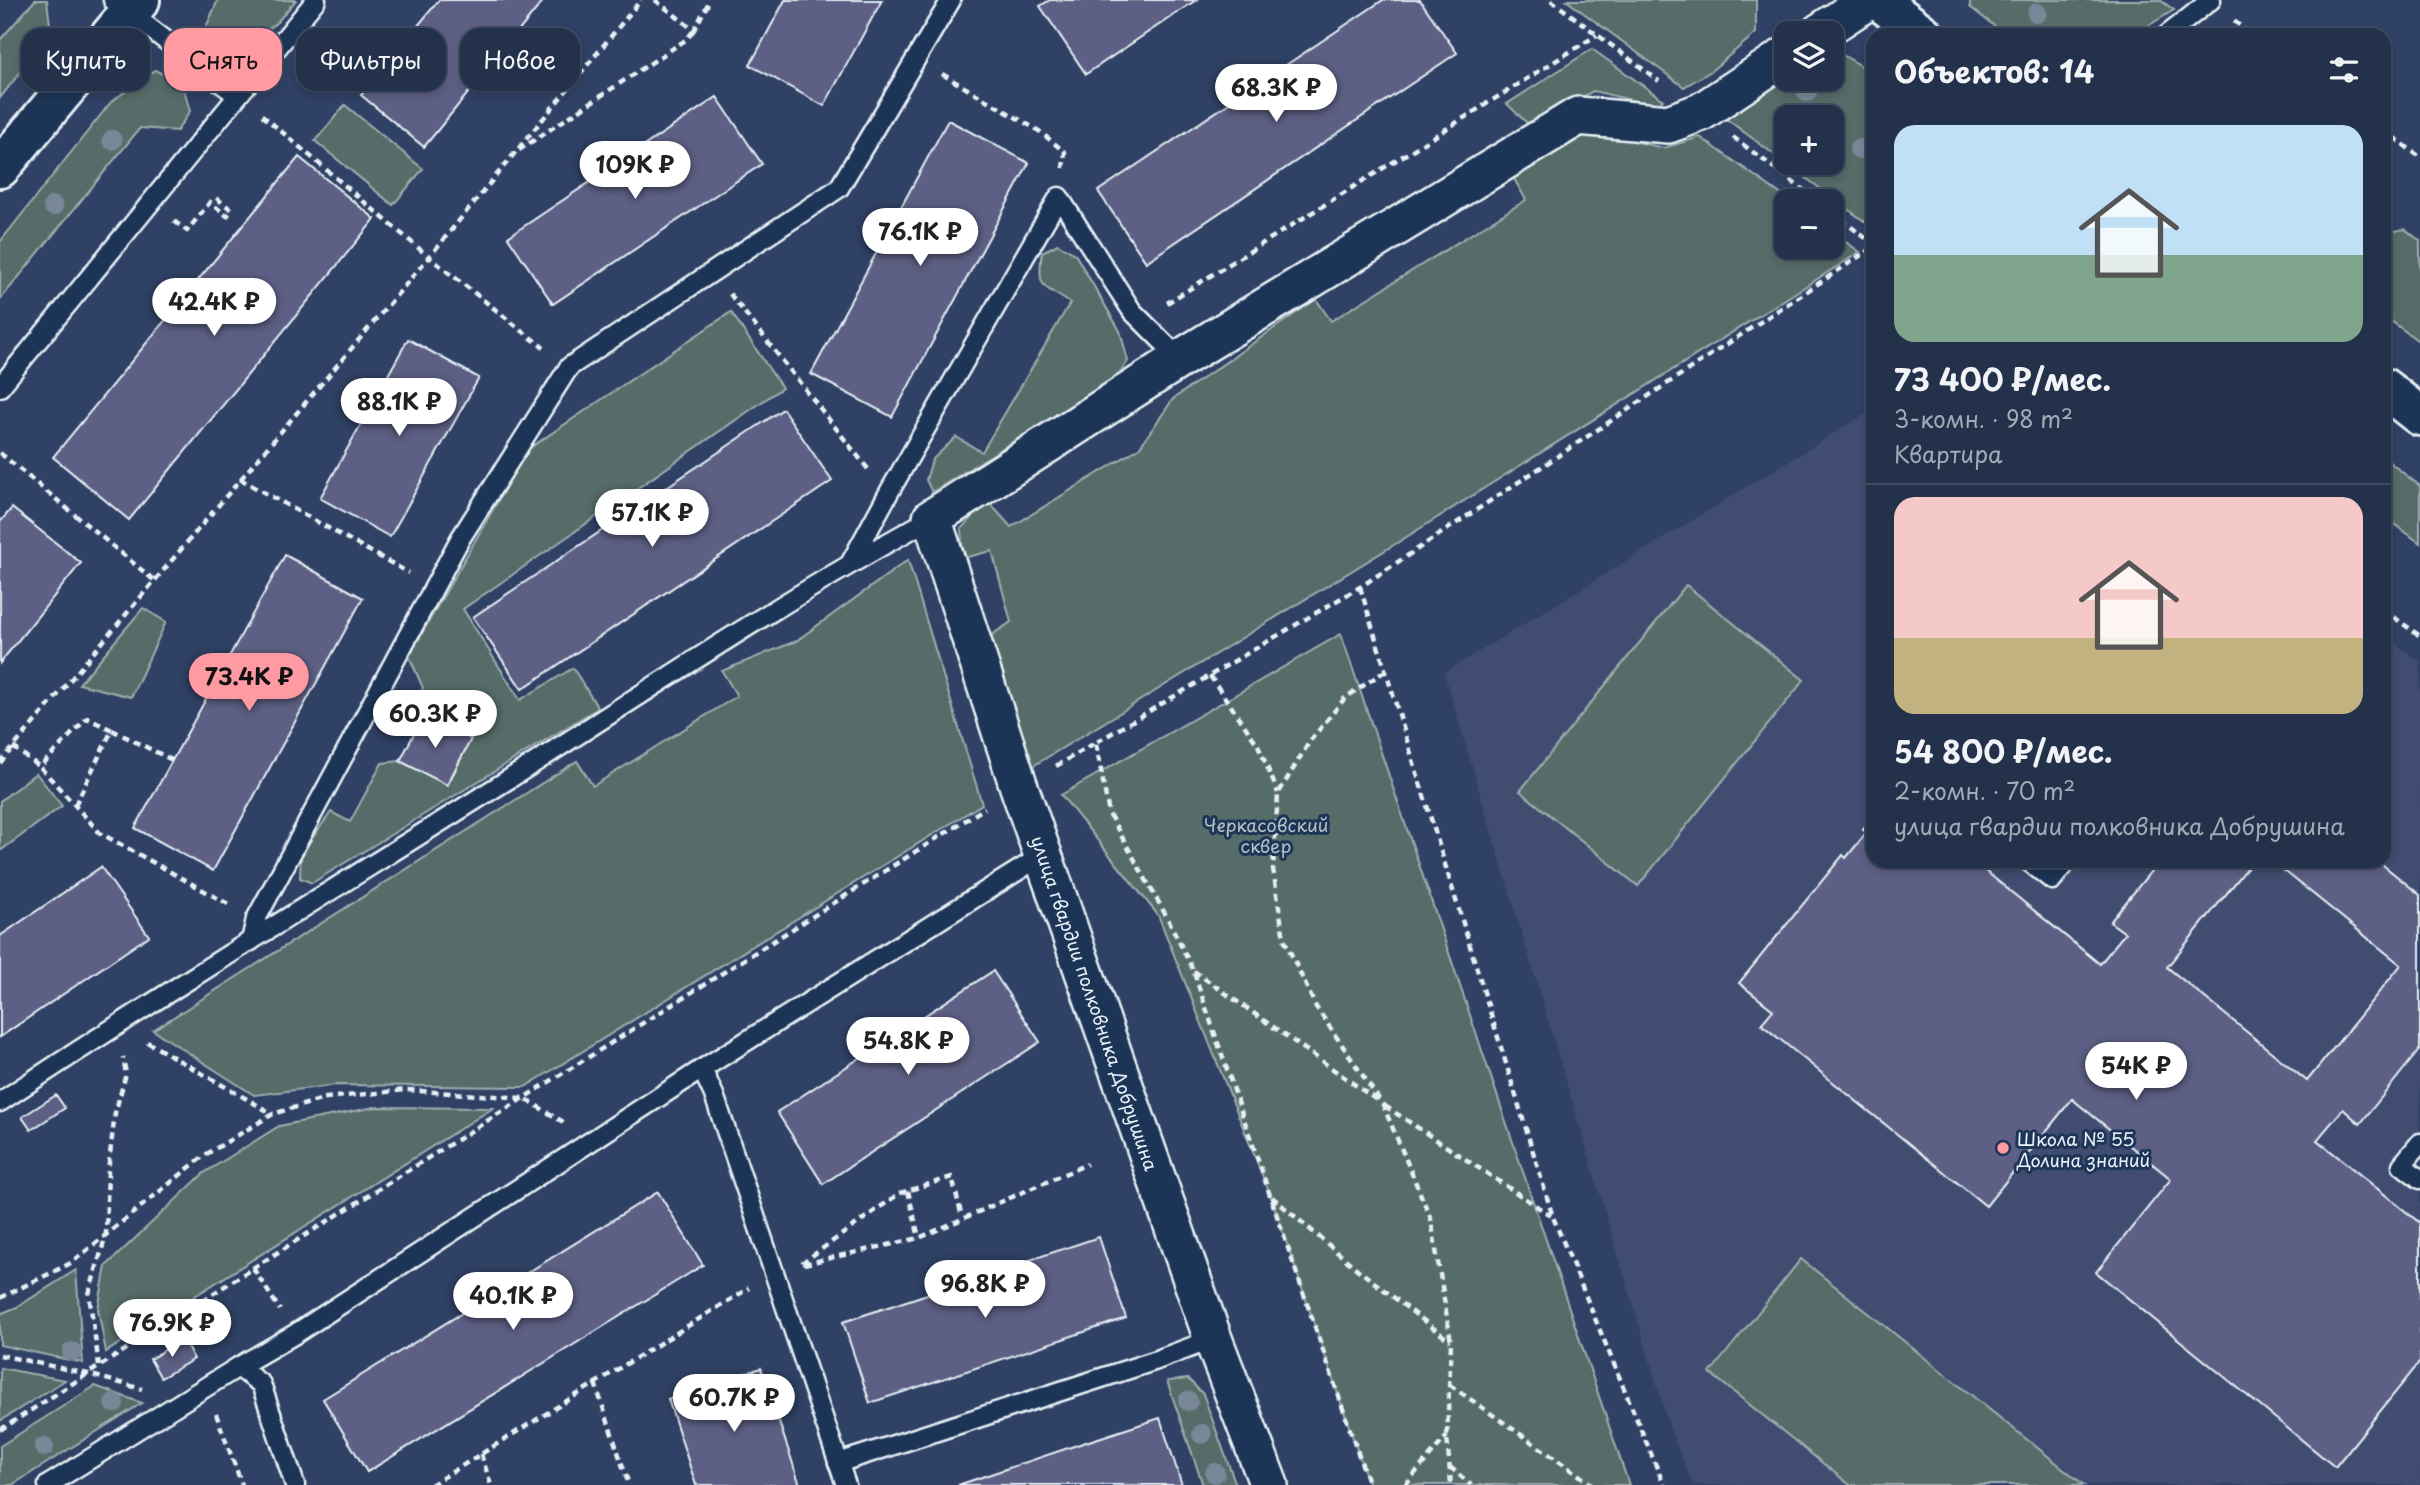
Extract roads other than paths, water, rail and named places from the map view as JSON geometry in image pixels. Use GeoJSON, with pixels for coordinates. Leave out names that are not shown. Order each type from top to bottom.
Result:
{"type":"FeatureCollection","features":[{"type":"Feature","properties":{"kind":"street"},"geometry":{"type":"LineString","coordinates":[[1837,21],[1869,0]]}},
{"type":"Feature","properties":{"kind":"street"},"geometry":{"type":"LineString","coordinates":[[1878,0],[1915,28]]}},
{"type":"Feature","properties":{"kind":"street"},"geometry":{"type":"LineString","coordinates":[[0,168],[127,4]]}},
{"type":"Feature","properties":{"kind":"street"},"geometry":{"type":"LineString","coordinates":[[932,518],[1180,359],[1578,116],[1668,124],[1701,112],[1774,64]]}},
{"type":"Feature","properties":{"kind":"street"},"geometry":{"type":"LineString","coordinates":[[2391,393],[2420,416]]}},
{"type":"Feature","properties":{"kind":"street","name":"улица гвардии полковника Добрушина"},"geometry":{"type":"LineString","coordinates":[[932,518],[1019,787],[1213,1339],[1269,1485]]}},
{"type":"Feature","properties":{"kind":"lane"},"geometry":{"type":"LineString","coordinates":[[0,387],[316,0]]}},
{"type":"Feature","properties":{"kind":"lane"},"geometry":{"type":"LineString","coordinates":[[251,942],[256,919],[460,539],[569,367],[839,188],[951,0]]}},
{"type":"Feature","properties":{"kind":"lane"},"geometry":{"type":"LineString","coordinates":[[2177,28],[2211,0]]}},
{"type":"Feature","properties":{"kind":"lane"},"geometry":{"type":"LineString","coordinates":[[127,4],[237,95]]}},
{"type":"Feature","properties":{"kind":"lane"},"geometry":{"type":"LineString","coordinates":[[851,562],[1059,197],[1132,311],[1180,359]]}},
{"type":"Feature","properties":{"kind":"lane"},"geometry":{"type":"LineString","coordinates":[[0,1102],[116,1025],[725,640],[851,562],[932,518]]}},
{"type":"Feature","properties":{"kind":"lane"},"geometry":{"type":"LineString","coordinates":[[48,1485],[295,1334],[702,1069],[1043,855]]}},
{"type":"Feature","properties":{"kind":"lane"},"geometry":{"type":"LineString","coordinates":[[2037,868],[2052,880],[2061,868]]}},
{"type":"Feature","properties":{"kind":"lane"},"geometry":{"type":"LineString","coordinates":[[702,1069],[714,1095],[776,1271],[846,1485]]}},
{"type":"Feature","properties":{"kind":"lane"},"geometry":{"type":"LineString","coordinates":[[2420,1143],[2402,1165],[2420,1179]]}},
{"type":"Feature","properties":{"kind":"lane"},"geometry":{"type":"LineString","coordinates":[[838,1463],[1154,1361],[1213,1339]]}},
{"type":"Feature","properties":{"kind":"lane"},"geometry":{"type":"LineString","coordinates":[[239,1367],[261,1384],[295,1485]]}},
{"type":"Feature","properties":{"kind":"place","name":"Школа № 55 Долина знаний"},"geometry":{"type":"Point","coordinates":[2003,1148]}},
{"type":"Feature","properties":{"kind":"park label","name":"Черкасовский сквер"},"geometry":{"type":"Point","coordinates":[1266,834]}}]}
